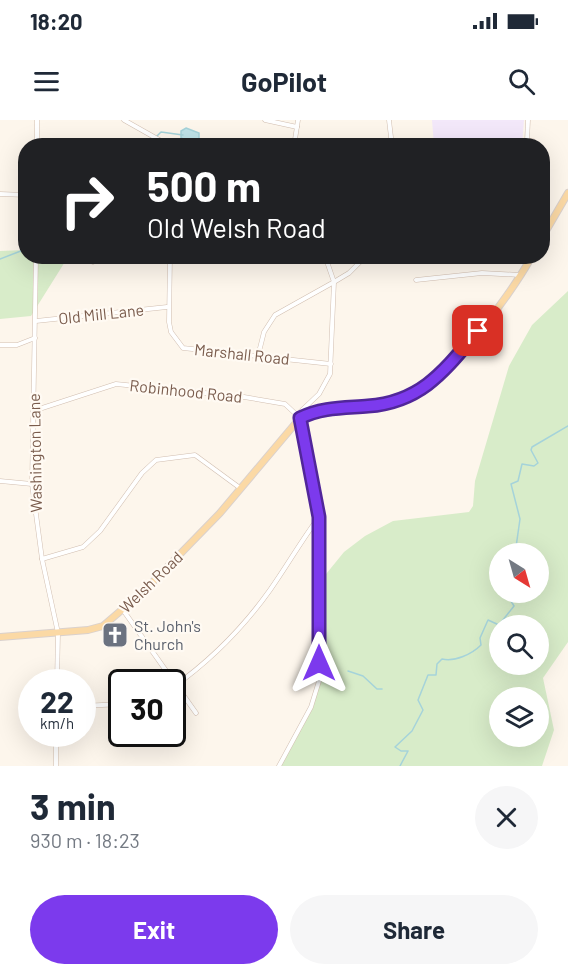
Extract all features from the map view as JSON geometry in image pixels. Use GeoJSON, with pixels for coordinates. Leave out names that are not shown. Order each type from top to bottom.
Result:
{"type":"FeatureCollection","features":[{"type":"Feature","properties":{"kind":"main road"},"geometry":{"type":"LineString","coordinates":[[550,224],[568,193]]}},
{"type":"Feature","properties":{"kind":"main road"},"geometry":{"type":"LineString","coordinates":[[300,418],[319,410],[392,404],[411,397],[430,384],[463,349],[506,298],[527,264]]}},
{"type":"Feature","properties":{"kind":"main road","name":"Welsh Road"},"geometry":{"type":"LineString","coordinates":[[0,637],[88,630],[103,626],[123,610],[220,513],[300,418]]}},
{"type":"Feature","properties":{"kind":"street"},"geometry":{"type":"LineString","coordinates":[[37,120],[37,138]]}},
{"type":"Feature","properties":{"kind":"street"},"geometry":{"type":"LineString","coordinates":[[124,120],[159,138]]}},
{"type":"Feature","properties":{"kind":"street"},"geometry":{"type":"LineString","coordinates":[[265,120],[297,127]]}},
{"type":"Feature","properties":{"kind":"street"},"geometry":{"type":"LineString","coordinates":[[295,138],[298,120]]}},
{"type":"Feature","properties":{"kind":"street"},"geometry":{"type":"LineString","coordinates":[[389,120],[391,138]]}},
{"type":"Feature","properties":{"kind":"street"},"geometry":{"type":"LineString","coordinates":[[525,138],[528,120]]}},
{"type":"Feature","properties":{"kind":"street"},"geometry":{"type":"LineString","coordinates":[[0,194],[18,195]]}},
{"type":"Feature","properties":{"kind":"street","name":"Washington Lane"},"geometry":{"type":"LineString","coordinates":[[36,264],[32,484],[42,559],[58,633],[57,669]]}},
{"type":"Feature","properties":{"kind":"street"},"geometry":{"type":"LineString","coordinates":[[167,307],[170,264]]}},
{"type":"Feature","properties":{"kind":"street"},"geometry":{"type":"LineString","coordinates":[[279,766],[311,707],[319,681],[319,517],[300,412],[319,394],[330,374],[334,282],[328,264]]}},
{"type":"Feature","properties":{"kind":"street"},"geometry":{"type":"LineString","coordinates":[[258,356],[264,332],[275,315],[349,273],[358,264]]}},
{"type":"Feature","properties":{"kind":"street"},"geometry":{"type":"LineString","coordinates":[[416,280],[482,273],[521,275]]}},
{"type":"Feature","properties":{"kind":"street","name":"Old Mill Lane"},"geometry":{"type":"LineString","coordinates":[[36,321],[167,307]]}},
{"type":"Feature","properties":{"kind":"street","name":"Marshall Road"},"geometry":{"type":"LineString","coordinates":[[167,307],[171,332],[183,348],[331,364]]}},
{"type":"Feature","properties":{"kind":"street"},"geometry":{"type":"LineString","coordinates":[[0,345],[17,345],[35,338]]}},
{"type":"Feature","properties":{"kind":"street","name":"Robinhood Road"},"geometry":{"type":"LineString","coordinates":[[33,411],[116,384],[275,402],[293,409],[300,418]]}},
{"type":"Feature","properties":{"kind":"street"},"geometry":{"type":"LineString","coordinates":[[42,559],[83,546],[100,531],[142,472],[156,460],[195,455],[240,488]]}},
{"type":"Feature","properties":{"kind":"street"},"geometry":{"type":"LineString","coordinates":[[0,481],[32,484]]}},
{"type":"Feature","properties":{"kind":"street"},"geometry":{"type":"LineString","coordinates":[[186,678],[201,667],[238,629],[271,588],[319,517]]}},
{"type":"Feature","properties":{"kind":"street"},"geometry":{"type":"LineString","coordinates":[[123,610],[162,669]]}},
{"type":"Feature","properties":{"kind":"street"},"geometry":{"type":"LineString","coordinates":[[186,701],[196,713]]}},
{"type":"Feature","properties":{"kind":"street"},"geometry":{"type":"LineString","coordinates":[[56,747],[56,766]]}},
{"type":"Feature","properties":{"kind":"shaded area"},"geometry":{"type":"Polygon","coordinates":[[[432,120],[524,120],[523,138],[433,138],[432,120]]]}},
{"type":"Feature","properties":{"kind":"green space"},"geometry":{"type":"Polygon","coordinates":[[[18,250],[18,264],[64,264],[31,316],[0,319],[0,251],[18,250]]]}},
{"type":"Feature","properties":{"kind":"green space"},"geometry":{"type":"Polygon","coordinates":[[[568,291],[568,642],[549,669],[549,615],[489,615],[489,675],[545,675],[543,678],[545,687],[489,687],[489,747],[548,747],[542,766],[281,766],[313,707],[321,680],[322,579],[344,552],[365,536],[393,521],[469,512],[473,506],[475,481],[509,366],[532,325],[568,291]]]}},
{"type":"Feature","properties":{"kind":"green space"},"geometry":{"type":"Polygon","coordinates":[[[549,706],[554,730],[549,745],[549,706]]]}},
{"type":"Feature","properties":{"kind":"water"},"geometry":{"type":"Polygon","coordinates":[[[186,128],[199,133],[199,138],[181,138],[181,131],[186,128]]]}},
{"type":"Feature","properties":{"kind":"waterway"},"geometry":{"type":"LineString","coordinates":[[157,136],[161,132],[183,135]]}},
{"type":"Feature","properties":{"kind":"waterway"},"geometry":{"type":"LineString","coordinates":[[0,259],[18,252]]}},
{"type":"Feature","properties":{"kind":"waterway"},"geometry":{"type":"LineString","coordinates":[[517,543],[520,519],[511,484],[518,481],[522,464],[534,466],[538,463],[531,450],[532,447],[568,426]]}},
{"type":"Feature","properties":{"kind":"waterway"},"geometry":{"type":"LineString","coordinates":[[400,766],[408,751],[401,751],[395,747],[412,731],[423,710],[418,700],[428,675],[436,675],[437,664],[442,659],[463,656],[481,645],[480,638],[488,620],[499,625],[514,606],[512,603]]}},
{"type":"Feature","properties":{"kind":"waterway"},"geometry":{"type":"LineString","coordinates":[[348,671],[363,676],[377,689],[382,689]]}},
{"type":"Feature","properties":{"kind":"place","name":"St. John's Church"},"geometry":{"type":"Point","coordinates":[115,635]}},
{"type":"Feature","properties":{"kind":"route"},"geometry":{"type":"LineString","coordinates":[[319,663],[319,517],[300,418],[319,410],[392,404],[411,397],[430,384],[478,331]]}}]}
